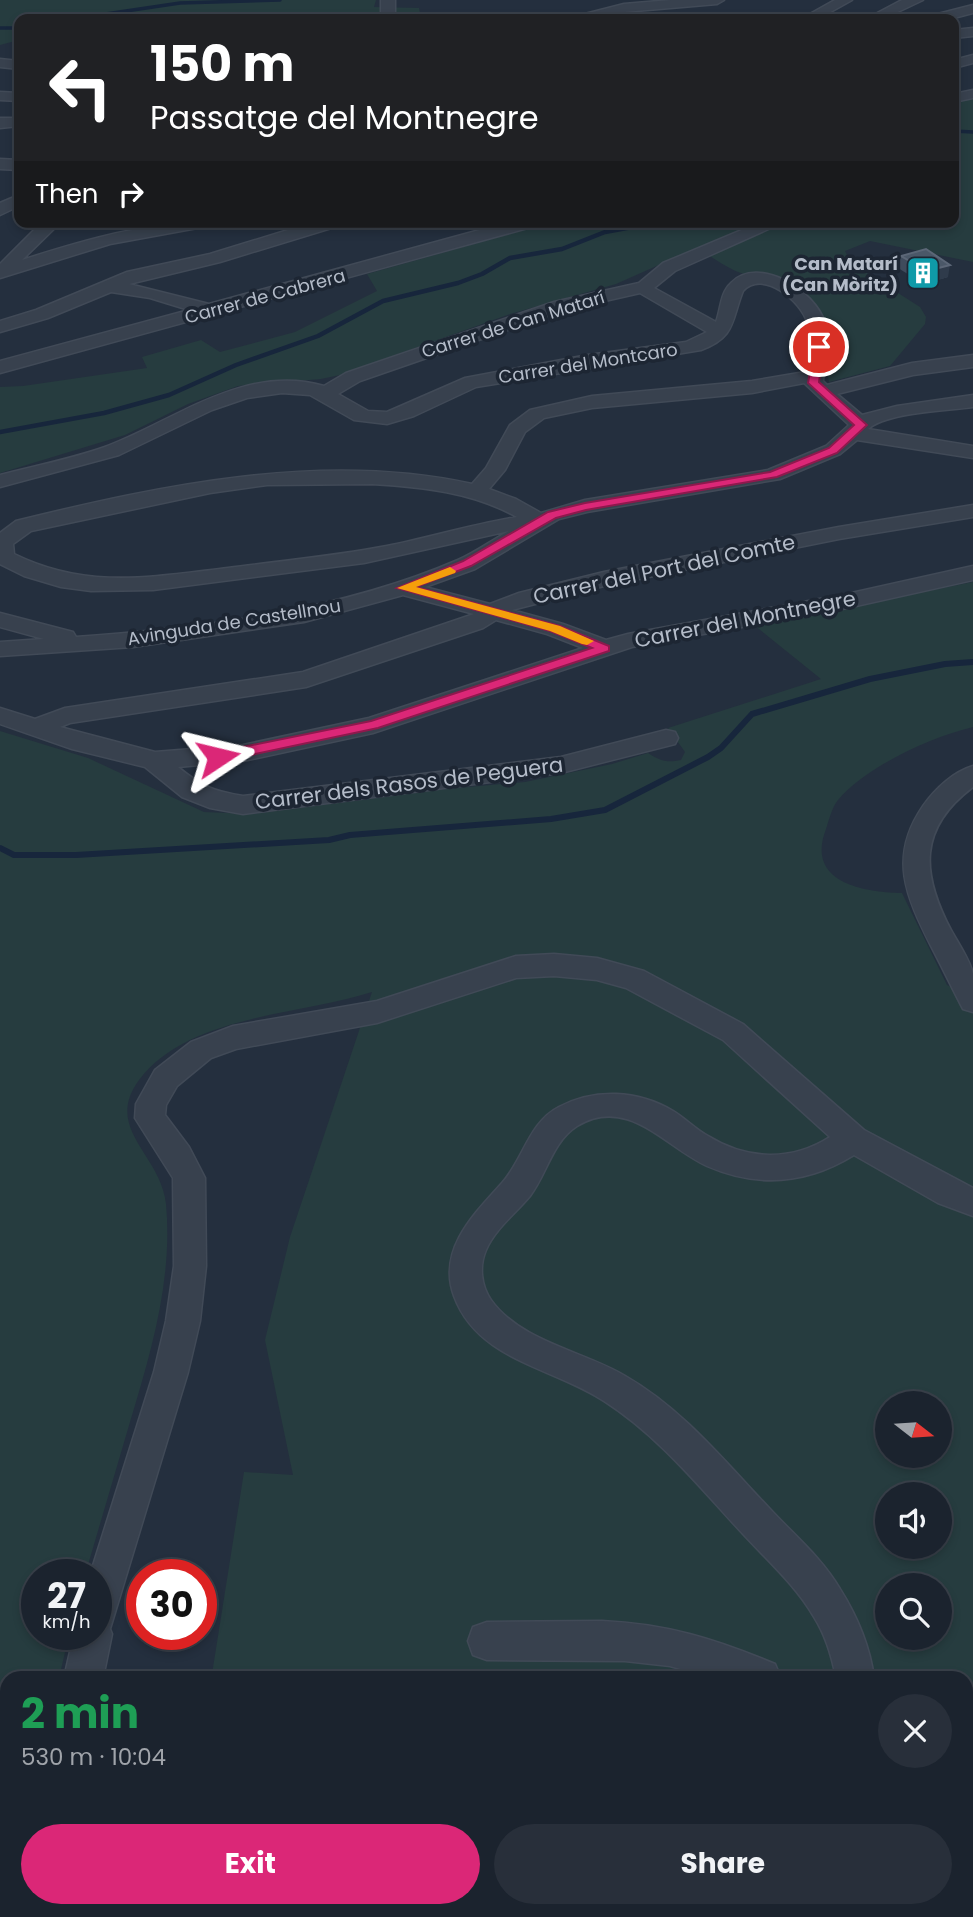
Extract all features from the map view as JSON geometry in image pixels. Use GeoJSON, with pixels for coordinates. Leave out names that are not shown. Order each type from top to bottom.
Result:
{"type":"FeatureCollection","features":[{"type":"Feature","properties":{"kind":"street"},"geometry":{"type":"LineString","coordinates":[[604,14],[634,7],[717,0]]}},
{"type":"Feature","properties":{"kind":"street"},"geometry":{"type":"LineString","coordinates":[[817,14],[845,0]]}},
{"type":"Feature","properties":{"kind":"street"},"geometry":{"type":"LineString","coordinates":[[882,14],[916,0]]}},
{"type":"Feature","properties":{"kind":"street"},"geometry":{"type":"LineString","coordinates":[[954,14],[973,9]]}},
{"type":"Feature","properties":{"kind":"street"},"geometry":{"type":"LineString","coordinates":[[2,273],[46,228]]}},
{"type":"Feature","properties":{"kind":"street"},"geometry":{"type":"LineString","coordinates":[[2,273],[87,244],[172,228]]}},
{"type":"Feature","properties":{"kind":"street"},"geometry":{"type":"LineString","coordinates":[[0,327],[42,314],[133,276],[311,228]]}},
{"type":"Feature","properties":{"kind":"street","name":"Carrer de Cabrera"},"geometry":{"type":"LineString","coordinates":[[0,367],[507,228]]}},
{"type":"Feature","properties":{"kind":"street","name":"Carrer de Can Matarí"},"geometry":{"type":"LineString","coordinates":[[325,394],[353,377],[463,338],[561,306],[645,287],[669,267],[762,228]]}},
{"type":"Feature","properties":{"kind":"street"},"geometry":{"type":"LineString","coordinates":[[87,244],[132,251]]}},
{"type":"Feature","properties":{"kind":"street"},"geometry":{"type":"LineString","coordinates":[[150,255],[185,264]]}},
{"type":"Feature","properties":{"kind":"street"},"geometry":{"type":"LineString","coordinates":[[645,287],[649,293],[720,332],[728,316],[731,294],[740,282],[767,280],[785,286],[807,302],[815,317],[819,347],[818,384],[857,429],[973,452]]}},
{"type":"Feature","properties":{"kind":"street"},"geometry":{"type":"LineString","coordinates":[[107,288],[152,293],[210,310]]}},
{"type":"Feature","properties":{"kind":"street","name":"Carrer del Montcaro"},"geometry":{"type":"LineString","coordinates":[[0,481],[111,451],[193,410],[245,392],[290,388],[325,394],[352,413],[364,418],[384,419],[405,413],[446,391],[473,382],[589,359],[676,349],[700,343],[720,332]]}},
{"type":"Feature","properties":{"kind":"street"},"geometry":{"type":"LineString","coordinates":[[477,491],[495,470],[517,429],[537,414],[592,402],[752,387],[818,384],[973,361]]}},
{"type":"Feature","properties":{"kind":"street","name":"Avinguda de Castellnou"},"geometry":{"type":"LineString","coordinates":[[0,649],[133,640],[304,615],[403,588],[467,564],[539,520],[585,506],[773,475],[833,450],[857,429],[878,416],[973,401]]}},
{"type":"Feature","properties":{"kind":"street"},"geometry":{"type":"LineString","coordinates":[[381,479],[477,491],[525,511],[539,520],[500,524],[402,549],[322,564],[146,584],[100,585],[43,575],[4,558],[1,549],[3,541],[24,526],[244,481],[381,479]]}},
{"type":"Feature","properties":{"kind":"street","name":"Carrer del Port del Comte"},"geometry":{"type":"LineString","coordinates":[[38,727],[65,716],[315,676],[465,626],[527,598],[604,579],[839,533],[973,511]]}},
{"type":"Feature","properties":{"kind":"street","name":"Carrer del Montnegre"},"geometry":{"type":"LineString","coordinates":[[154,761],[243,753],[373,725],[628,640],[847,601],[973,573]]}},
{"type":"Feature","properties":{"kind":"street"},"geometry":{"type":"LineString","coordinates":[[403,588],[555,629],[604,649]]}},
{"type":"Feature","properties":{"kind":"street"},"geometry":{"type":"LineString","coordinates":[[0,620],[88,643]]}},
{"type":"Feature","properties":{"kind":"street","name":"Carrer dels Rasos de Peguera"},"geometry":{"type":"LineString","coordinates":[[0,716],[81,743],[154,761],[191,791],[210,799],[243,805],[561,765],[666,738]]}},
{"type":"Feature","properties":{"kind":"street"},"geometry":{"type":"LineString","coordinates":[[970,989],[927,914],[915,868],[922,831],[931,813],[955,788],[973,775]]}},
{"type":"Feature","properties":{"kind":"street"},"geometry":{"type":"LineString","coordinates":[[112,1565],[167,1384],[183,1321],[190,1266],[189,1178],[178,1156],[150,1118],[151,1104],[157,1089],[187,1058],[233,1038],[377,1012],[516,967],[537,964],[579,967],[634,979],[733,1032],[853,1139],[949,1193],[973,1202]]}},
{"type":"Feature","properties":{"kind":"street"},"geometry":{"type":"LineString","coordinates":[[853,1139],[816,1162],[795,1168],[770,1168],[743,1164],[709,1152],[660,1119],[643,1111],[607,1105],[578,1112],[565,1118],[545,1139],[524,1179],[482,1225],[472,1244],[467,1274],[469,1292],[476,1307],[497,1331],[613,1387],[658,1419],[694,1453],[804,1570],[822,1594],[836,1620],[853,1671]]}},
{"type":"Feature","properties":{"kind":"street"},"geometry":{"type":"LineString","coordinates":[[487,1641],[626,1642],[671,1647],[745,1671]]}},
{"type":"Feature","properties":{"kind":"street"},"geometry":{"type":"LineString","coordinates":[[85,1671],[89,1650]]}},
{"type":"Feature","properties":{"kind":"green space"},"geometry":{"type":"Polygon","coordinates":[[[0,0],[376,0],[374,7],[419,8],[420,14],[14,14],[14,41],[0,45],[0,0]]]}},
{"type":"Feature","properties":{"kind":"green space"},"geometry":{"type":"Polygon","coordinates":[[[973,98],[973,262],[870,241],[845,251],[851,263],[920,307],[926,317],[925,324],[890,366],[829,382],[826,331],[810,297],[786,280],[766,274],[747,275],[738,272],[697,248],[616,284],[510,314],[340,375],[238,386],[188,404],[125,435],[0,473],[0,387],[147,368],[142,357],[201,340],[220,352],[295,332],[377,291],[367,274],[531,228],[959,228],[959,101],[973,98]]]}},
{"type":"Feature","properties":{"kind":"green space"},"geometry":{"type":"Polygon","coordinates":[[[973,582],[973,727],[901,754],[865,776],[834,806],[822,847],[824,862],[831,873],[842,881],[871,890],[902,893],[947,985],[973,998],[973,1671],[212,1671],[244,1472],[293,1475],[265,1340],[290,1237],[372,992],[247,1020],[215,1030],[186,1042],[160,1058],[139,1080],[130,1097],[127,1113],[130,1128],[155,1170],[166,1204],[166,1260],[159,1315],[90,1559],[21,1559],[21,1650],[66,1650],[61,1671],[0,1671],[0,731],[88,758],[204,812],[252,814],[446,789],[525,782],[612,764],[648,753],[664,761],[681,760],[685,752],[668,728],[821,679],[754,625],[973,582]]]}},
{"type":"Feature","properties":{"kind":"building"},"geometry":{"type":"Polygon","coordinates":[[[926,249],[950,265],[927,271],[901,256],[926,249]]]}},
{"type":"Feature","properties":{"kind":"waterway"},"geometry":{"type":"LineString","coordinates":[[106,14],[180,3],[280,0]]}},
{"type":"Feature","properties":{"kind":"waterway"},"geometry":{"type":"LineString","coordinates":[[0,28],[14,28]]}},
{"type":"Feature","properties":{"kind":"waterway"},"geometry":{"type":"LineString","coordinates":[[959,131],[973,132]]}},
{"type":"Feature","properties":{"kind":"waterway"},"geometry":{"type":"LineString","coordinates":[[0,432],[104,413],[169,395],[236,365],[318,336],[383,301],[458,283],[482,274],[510,258],[562,249],[605,232],[627,228]]}},
{"type":"Feature","properties":{"kind":"waterway"},"geometry":{"type":"LineString","coordinates":[[0,848],[14,855],[76,855],[329,840],[350,835],[551,819],[605,810],[708,757],[721,748],[752,714],[870,679],[945,664],[973,662]]}},
{"type":"Feature","properties":{"kind":"slow traffic"},"geometry":{"type":"LineString","coordinates":[[450,571],[403,588],[555,629],[587,641]]}},
{"type":"Feature","properties":{"kind":"place","name":"Can Matarí (Can Mòritz)"},"geometry":{"type":"Point","coordinates":[923,273]}},
{"type":"Feature","properties":{"kind":"route"},"geometry":{"type":"LineString","coordinates":[[218,757],[373,725],[604,649],[555,629],[403,588],[467,564],[539,520],[552,515],[585,506],[773,475],[833,450],[861,425],[813,383],[819,347]]}}]}
